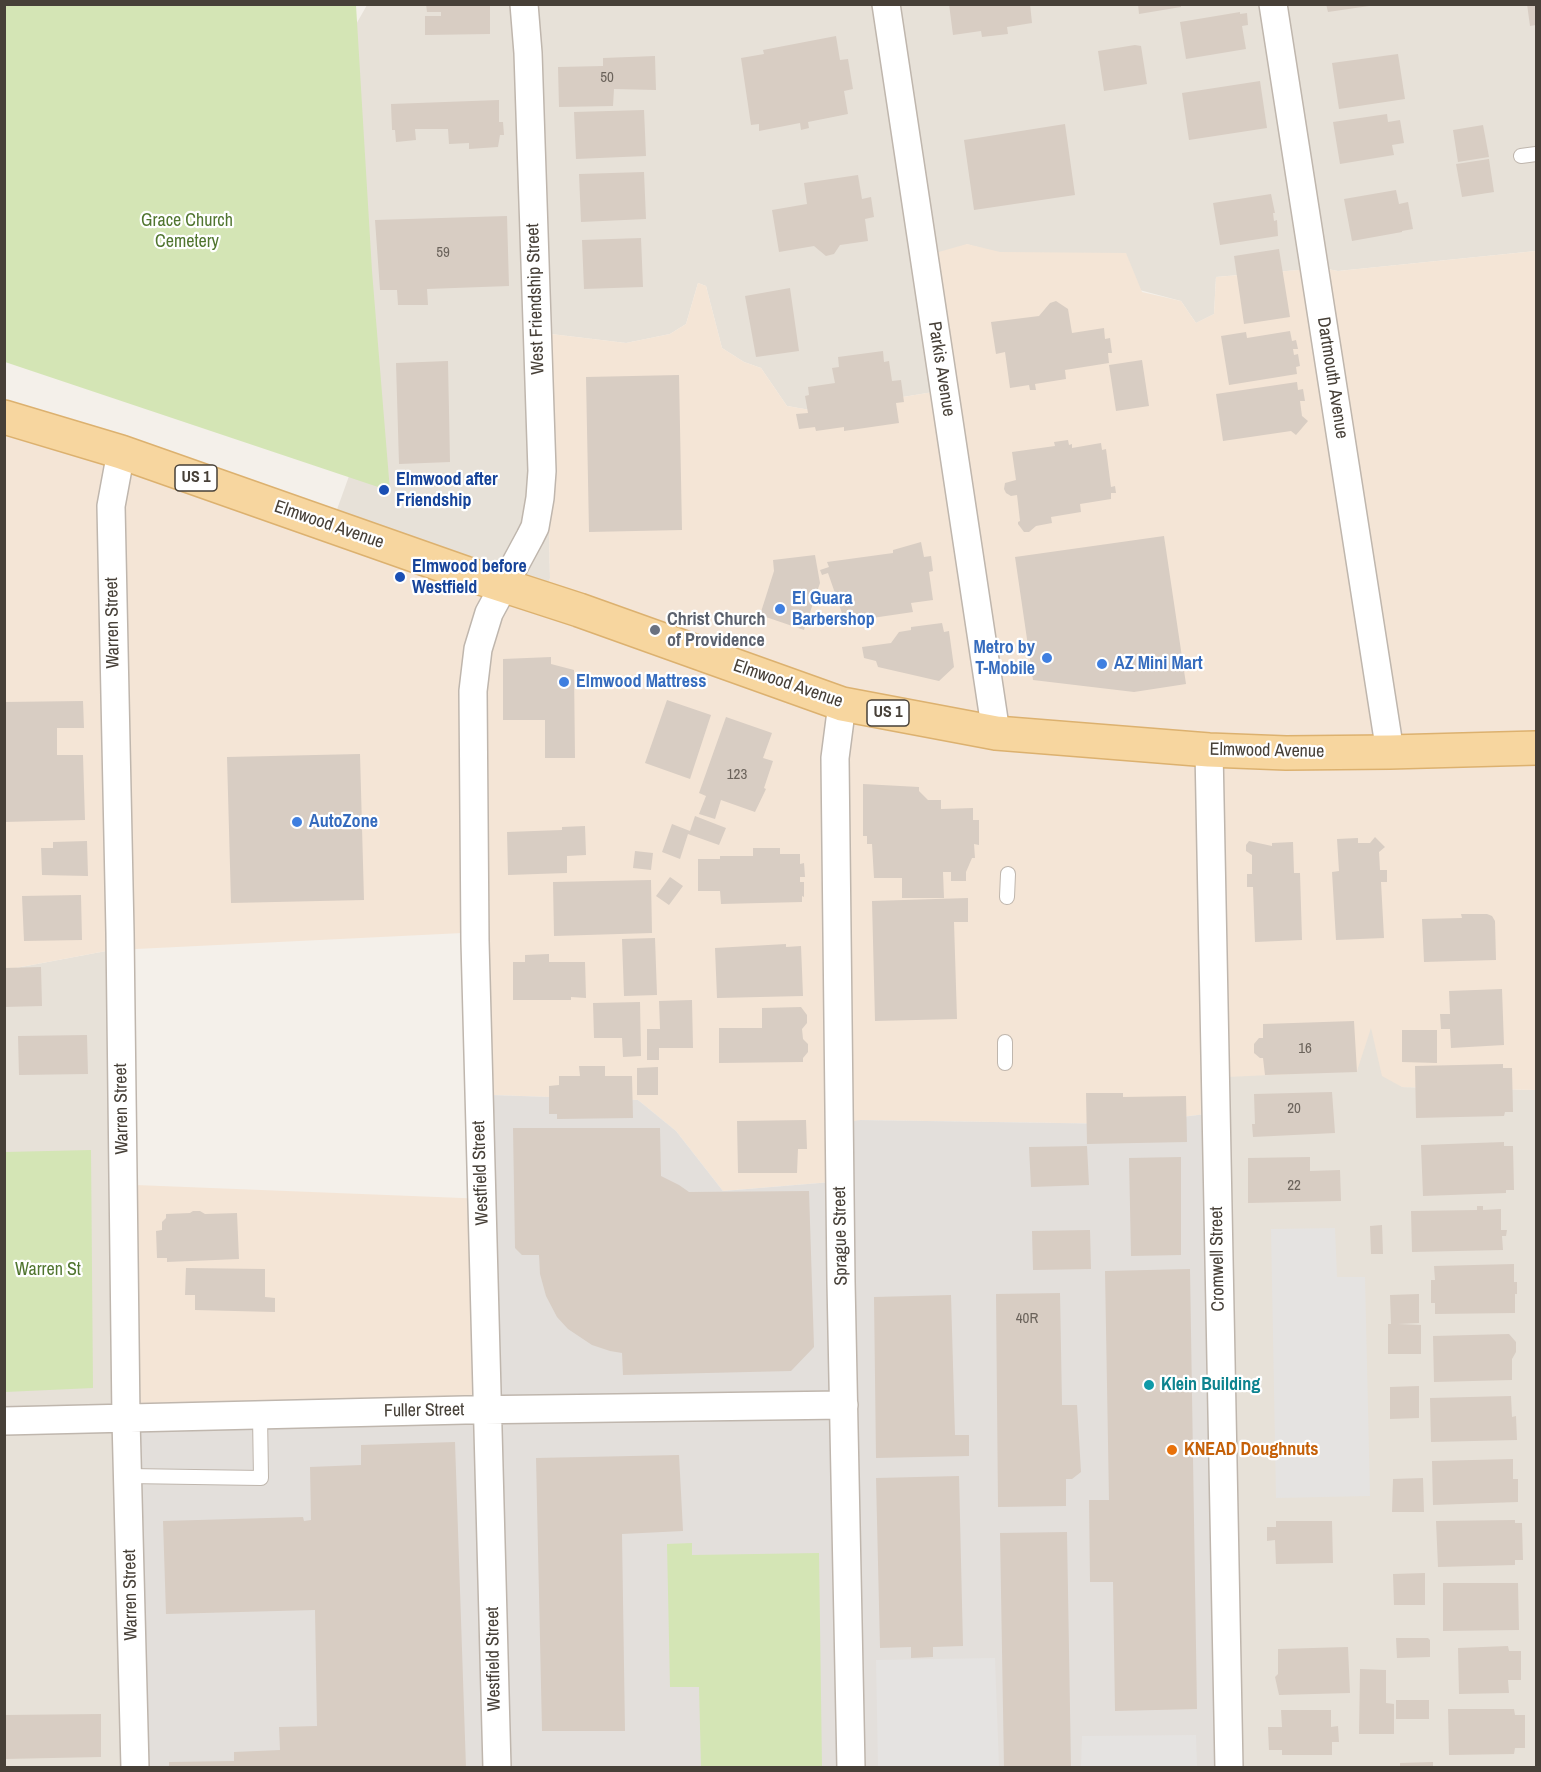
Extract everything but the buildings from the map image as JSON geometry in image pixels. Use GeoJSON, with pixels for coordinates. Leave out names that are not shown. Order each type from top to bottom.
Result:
{"type":"FeatureCollection","features":[{"type":"Feature","properties":{"kind":"main road","name":"Elmwood Avenue"},"geometry":{"type":"LineString","coordinates":[[4,417],[121,452],[579,610],[842,704],[996,733],[1209,750],[1286,753],[1536,748]]}},
{"type":"Feature","properties":{"kind":"street","name":"West Friendship Street"},"geometry":{"type":"LineString","coordinates":[[504,585],[535,527],[542,471],[528,53],[524,4]]}},
{"type":"Feature","properties":{"kind":"street","name":"Parkis Avenue"},"geometry":{"type":"LineString","coordinates":[[886,4],[996,733]]}},
{"type":"Feature","properties":{"kind":"street","name":"Dartmouth Avenue"},"geometry":{"type":"LineString","coordinates":[[1273,4],[1390,752]]}},
{"type":"Feature","properties":{"kind":"street","name":"Warren Street"},"geometry":{"type":"LineString","coordinates":[[121,452],[111,506],[120,933],[126,1419],[135,1767]]}},
{"type":"Feature","properties":{"kind":"street","name":"Westfield Street"},"geometry":{"type":"LineString","coordinates":[[497,1767],[475,941],[473,691],[478,649],[489,613],[504,585]]}},
{"type":"Feature","properties":{"kind":"street","name":"Sprague Street"},"geometry":{"type":"LineString","coordinates":[[842,704],[835,758],[841,1282],[852,1767]]}},
{"type":"Feature","properties":{"kind":"street","name":"Cromwell Street"},"geometry":{"type":"LineString","coordinates":[[1209,750],[1229,1767]]}},
{"type":"Feature","properties":{"kind":"street","name":"Fuller Street"},"geometry":{"type":"LineString","coordinates":[[4,1421],[844,1405]]}},
{"type":"Feature","properties":{"kind":"lane"},"geometry":{"type":"LineString","coordinates":[[1521,156],[1536,154]]}},
{"type":"Feature","properties":{"kind":"lane"},"geometry":{"type":"LineString","coordinates":[[1007,897],[1008,874]]}},
{"type":"Feature","properties":{"kind":"lane"},"geometry":{"type":"LineString","coordinates":[[1005,1042],[1005,1063]]}},
{"type":"Feature","properties":{"kind":"lane"},"geometry":{"type":"LineString","coordinates":[[128,1476],[261,1478],[260,1416]]}},
{"type":"Feature","properties":{"kind":"shaded area"},"geometry":{"type":"Polygon","coordinates":[[[367,5],[1536,5],[1536,251],[1338,271],[1322,268],[1216,277],[1214,314],[1196,323],[1181,301],[966,244],[952,389],[816,411],[787,406],[761,368],[744,362],[722,348],[706,286],[698,283],[686,324],[670,334],[626,343],[551,334],[545,343],[550,578],[546,591],[335,515],[362,440],[325,79],[367,5]]]}},
{"type":"Feature","properties":{"kind":"shaded area"},"geometry":{"type":"Polygon","coordinates":[[[967,244],[1000,252],[1126,253],[1142,292],[1181,301],[1196,323],[1214,314],[1216,277],[1322,268],[1338,271],[1536,251],[1536,1090],[1402,1087],[1382,1076],[1371,1028],[1357,1071],[1227,1077],[1222,1112],[1125,1124],[860,1120],[844,1181],[723,1191],[676,1131],[638,1100],[492,1095],[483,932],[136,949],[128,953],[122,948],[5,970],[5,406],[546,591],[550,578],[545,343],[551,334],[626,343],[670,334],[686,324],[698,283],[706,286],[722,348],[744,362],[761,368],[787,406],[816,411],[952,389],[935,253],[967,244]]]}},
{"type":"Feature","properties":{"kind":"shaded area"},"geometry":{"type":"Polygon","coordinates":[[[122,948],[140,1426],[143,1767],[5,1768],[5,970],[122,948]]]}},
{"type":"Feature","properties":{"kind":"shaded area"},"geometry":{"type":"Polygon","coordinates":[[[1371,1026],[1402,1087],[1536,1090],[1536,1767],[1240,1767],[1226,1077],[1371,1026]]]}},
{"type":"Feature","properties":{"kind":"shaded area"},"geometry":{"type":"Polygon","coordinates":[[[492,1095],[638,1100],[676,1131],[723,1191],[844,1181],[848,1122],[860,1120],[1125,1124],[1222,1112],[1240,1767],[143,1767],[140,1426],[484,1403],[492,1095]]]}},
{"type":"Feature","properties":{"kind":"shaded area"},"geometry":{"type":"Polygon","coordinates":[[[136,1185],[487,1199],[496,1401],[139,1407],[136,1185]]]}},
{"type":"Feature","properties":{"kind":"shaded area"},"geometry":{"type":"Polygon","coordinates":[[[1335,1228],[1337,1277],[1365,1277],[1370,1496],[1276,1498],[1271,1229],[1335,1228]]]}},
{"type":"Feature","properties":{"kind":"shaded area"},"geometry":{"type":"Polygon","coordinates":[[[995,1658],[999,1767],[878,1767],[876,1660],[995,1658]]]}},
{"type":"Feature","properties":{"kind":"shaded area"},"geometry":{"type":"Polygon","coordinates":[[[1196,1735],[1197,1767],[1081,1767],[1082,1736],[1196,1735]]]}},
{"type":"Feature","properties":{"kind":"green space","name":"Grace Church Cemetery"},"geometry":{"type":"Polygon","coordinates":[[[5,4],[356,5],[372,271],[390,491],[5,362],[5,4]]]}},
{"type":"Feature","properties":{"kind":"green space","name":"Warren St"},"geometry":{"type":"Polygon","coordinates":[[[91,1150],[93,1388],[5,1392],[5,1152],[91,1150]]]}},
{"type":"Feature","properties":{"kind":"green space"},"geometry":{"type":"Polygon","coordinates":[[[692,1543],[692,1555],[819,1553],[822,1767],[701,1767],[699,1687],[670,1687],[667,1544],[692,1543]]]}},
{"type":"Feature","properties":{"kind":"place","name":"Elmwood after Friendship"},"geometry":{"type":"Point","coordinates":[384,490]}},
{"type":"Feature","properties":{"kind":"place","name":"Elmwood before Westfield"},"geometry":{"type":"Point","coordinates":[400,577]}},
{"type":"Feature","properties":{"kind":"place","name":"El Guara Barbershop"},"geometry":{"type":"Point","coordinates":[780,609]}},
{"type":"Feature","properties":{"kind":"place","name":"Christ Church of Providence"},"geometry":{"type":"Point","coordinates":[655,630]}},
{"type":"Feature","properties":{"kind":"place","name":"Metro by T-Mobile"},"geometry":{"type":"Point","coordinates":[1047,658]}},
{"type":"Feature","properties":{"kind":"place","name":"AZ Mini Mart"},"geometry":{"type":"Point","coordinates":[1102,664]}},
{"type":"Feature","properties":{"kind":"place","name":"Elmwood Mattress"},"geometry":{"type":"Point","coordinates":[564,682]}},
{"type":"Feature","properties":{"kind":"place","name":"AutoZone"},"geometry":{"type":"Point","coordinates":[297,822]}},
{"type":"Feature","properties":{"kind":"place","name":"Klein Building"},"geometry":{"type":"Point","coordinates":[1149,1385]}},
{"type":"Feature","properties":{"kind":"place","name":"KNEAD Doughnuts"},"geometry":{"type":"Point","coordinates":[1172,1450]}}]}
